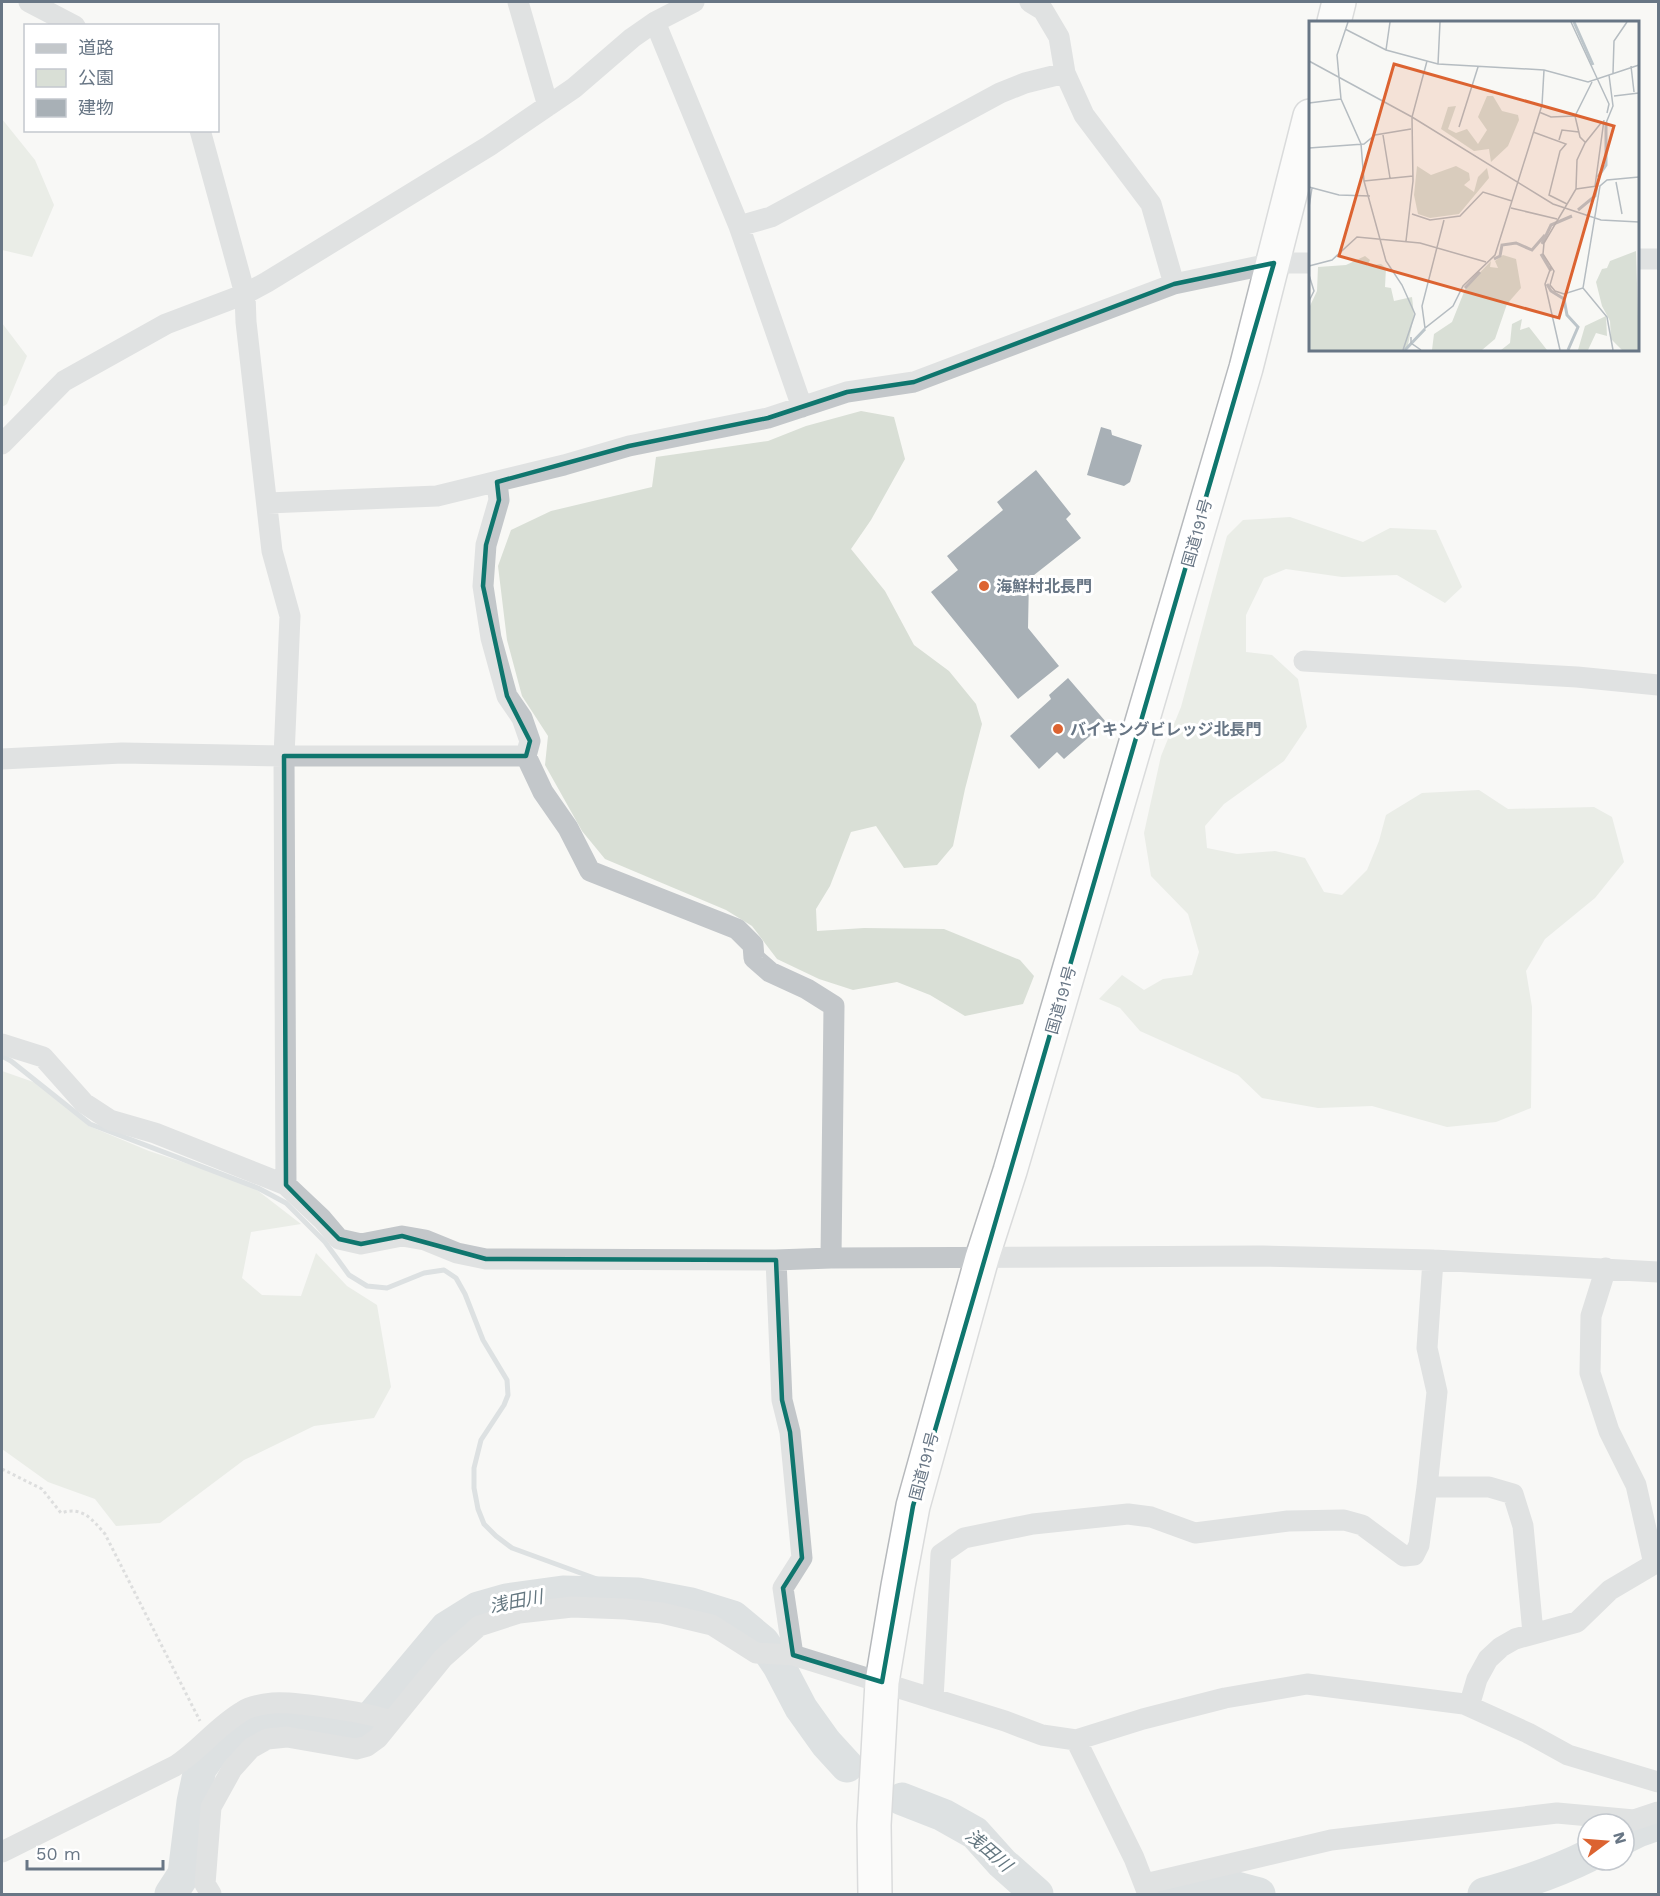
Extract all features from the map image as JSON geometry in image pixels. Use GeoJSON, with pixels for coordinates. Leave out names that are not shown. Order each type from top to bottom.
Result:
{"type":"FeatureCollection","features":[{"type":"Feature","properties":{"kind":"highway"},"geometry":{"type":"LineString","coordinates":[[1334,21],[1339,2]]}},
{"type":"Feature","properties":{"kind":"highway","name":"国道191号"},"geometry":{"type":"LineString","coordinates":[[875,1894],[874,1825],[882,1682],[913,1506],[982,1258],[1010,1171],[1246,368],[1309,124]]}},
{"type":"Feature","properties":{"kind":"street"},"geometry":{"type":"LineString","coordinates":[[29,2],[71,24]]}},
{"type":"Feature","properties":{"kind":"street"},"geometry":{"type":"LineString","coordinates":[[518,2],[548,106]]}},
{"type":"Feature","properties":{"kind":"street"},"geometry":{"type":"LineString","coordinates":[[2,444],[64,381],[166,324],[245,294],[489,146],[574,88],[632,38],[655,22],[694,2]]}},
{"type":"Feature","properties":{"kind":"street"},"geometry":{"type":"LineString","coordinates":[[1030,2],[1043,10],[1059,37],[1065,73],[1084,115],[1151,204],[1174,284]]}},
{"type":"Feature","properties":{"kind":"street"},"geometry":{"type":"LineString","coordinates":[[655,22],[739,226],[802,407]]}},
{"type":"Feature","properties":{"kind":"street"},"geometry":{"type":"LineString","coordinates":[[739,226],[771,217],[1000,93],[1025,82],[1065,73]]}},
{"type":"Feature","properties":{"kind":"street"},"geometry":{"type":"LineString","coordinates":[[201,132],[245,294],[246,322],[272,551],[290,616],[284,756],[286,1185]]}},
{"type":"Feature","properties":{"kind":"street"},"geometry":{"type":"LineString","coordinates":[[1639,259],[1659,259]]}},
{"type":"Feature","properties":{"kind":"street"},"geometry":{"type":"LineString","coordinates":[[268,503],[436,496],[497,482],[629,446],[768,418],[847,392],[914,382],[1174,284],[1274,263],[1309,263]]}},
{"type":"Feature","properties":{"kind":"street"},"geometry":{"type":"LineString","coordinates":[[497,482],[499,500],[486,545],[483,586],[491,639],[507,696],[522,718],[530,741],[526,756],[543,792],[568,828],[590,871],[736,929],[753,945],[754,958],[770,972],[807,989],[834,1006],[831,1258]]}},
{"type":"Feature","properties":{"kind":"street"},"geometry":{"type":"LineString","coordinates":[[1304,661],[1577,677],[1659,685]]}},
{"type":"Feature","properties":{"kind":"street"},"geometry":{"type":"LineString","coordinates":[[2,759],[122,753],[526,756]]}},
{"type":"Feature","properties":{"kind":"street"},"geometry":{"type":"LineString","coordinates":[[2,1044],[43,1057],[84,1104],[110,1120],[155,1133],[286,1185],[322,1219],[339,1239],[361,1244],[402,1236],[425,1240],[457,1253],[486,1259],[777,1260],[1262,1256],[1433,1260],[1659,1272]]}},
{"type":"Feature","properties":{"kind":"street"},"geometry":{"type":"LineString","coordinates":[[777,1260],[782,1400],[790,1432],[802,1558],[783,1588],[781,1655]]}},
{"type":"Feature","properties":{"kind":"street"},"geometry":{"type":"LineString","coordinates":[[933,1699],[941,1554],[964,1538],[1033,1524],[1128,1514],[1151,1517],[1196,1533],[1288,1521],[1344,1520],[1362,1525],[1404,1556],[1414,1554],[1419,1545],[1437,1392],[1426,1348],[1433,1260]]}},
{"type":"Feature","properties":{"kind":"street"},"geometry":{"type":"LineString","coordinates":[[1469,1706],[1477,1679],[1488,1659],[1515,1639],[1577,1622],[1610,1590],[1656,1564],[1636,1485],[1609,1431],[1590,1373],[1591,1316],[1606,1268]]}},
{"type":"Feature","properties":{"kind":"street"},"geometry":{"type":"LineString","coordinates":[[1427,1487],[1489,1487],[1513,1494],[1523,1526],[1533,1633]]}},
{"type":"Feature","properties":{"kind":"street"},"geometry":{"type":"LineString","coordinates":[[211,1894],[205,1884],[211,1807],[232,1769],[251,1748],[267,1739],[287,1737],[356,1749],[367,1746],[378,1738],[388,1720],[443,1658],[479,1626],[519,1613],[572,1607],[626,1608],[662,1613],[712,1625],[756,1653],[781,1655],[882,1682],[1042,1735],[1076,1740],[1143,1719],[1225,1698],[1307,1684],[1464,1704],[1528,1733],[1568,1755],[1659,1782]]}},
{"type":"Feature","properties":{"kind":"street"},"geometry":{"type":"LineString","coordinates":[[2,1852],[175,1766],[193,1754],[212,1733],[245,1709],[274,1702],[363,1713],[388,1720]]}},
{"type":"Feature","properties":{"kind":"street"},"geometry":{"type":"LineString","coordinates":[[1076,1740],[1134,1858],[1147,1890],[1331,1840],[1557,1813],[1634,1820],[1659,1812]]}},
{"type":"Feature","properties":{"kind":"path"},"geometry":{"type":"LineString","coordinates":[[2,1469],[42,1489],[61,1513],[71,1510],[90,1516],[105,1534],[199,1719],[212,1733]]}},
{"type":"Feature","properties":{"kind":"highlighted area"},"geometry":{"type":"Polygon","coordinates":[[[1274,263],[913,1506],[882,1682],[793,1655],[783,1588],[802,1558],[790,1432],[782,1400],[776,1260],[486,1259],[402,1236],[361,1244],[339,1239],[286,1185],[284,756],[526,756],[530,741],[507,696],[483,586],[486,545],[499,500],[497,482],[629,446],[768,418],[847,392],[914,382],[1174,284],[1274,263]]]}},
{"type":"Feature","properties":{"kind":"green space"},"geometry":{"type":"Polygon","coordinates":[[[2,119],[35,160],[54,205],[32,257],[2,250],[2,119]]]}},
{"type":"Feature","properties":{"kind":"green space"},"geometry":{"type":"Polygon","coordinates":[[[2,323],[27,356],[7,404],[2,407],[2,323]]]}},
{"type":"Feature","properties":{"kind":"green space"},"geometry":{"type":"Polygon","coordinates":[[[861,411],[894,417],[905,459],[871,520],[851,549],[885,591],[914,645],[949,671],[976,704],[982,724],[953,846],[937,865],[904,868],[876,826],[851,832],[830,886],[816,909],[817,931],[864,928],[944,929],[1020,960],[1034,976],[1023,1004],[965,1016],[930,995],[897,982],[853,990],[819,979],[777,959],[752,926],[726,910],[605,859],[582,831],[545,765],[548,736],[522,696],[507,640],[498,566],[511,530],[551,511],[652,487],[656,457],[768,441],[806,426],[861,411]]]}},
{"type":"Feature","properties":{"kind":"green space"},"geometry":{"type":"Polygon","coordinates":[[[1290,517],[1363,542],[1390,528],[1436,530],[1462,587],[1445,603],[1397,575],[1342,577],[1286,569],[1264,578],[1246,615],[1246,652],[1272,655],[1298,679],[1307,727],[1284,761],[1224,804],[1205,826],[1207,848],[1237,854],[1275,851],[1305,858],[1324,892],[1342,895],[1367,870],[1379,841],[1386,815],[1422,793],[1479,790],[1508,809],[1594,807],[1612,817],[1624,862],[1595,898],[1545,939],[1526,971],[1532,1007],[1531,1108],[1496,1122],[1447,1127],[1372,1106],[1318,1108],[1262,1098],[1238,1075],[1140,1031],[1120,1008],[1099,999],[1122,975],[1144,990],[1163,979],[1192,975],[1199,952],[1188,914],[1151,876],[1144,833],[1161,756],[1181,707],[1227,536],[1243,520],[1290,517]]]}},
{"type":"Feature","properties":{"kind":"green space"},"geometry":{"type":"Polygon","coordinates":[[[2,1071],[42,1085],[89,1126],[149,1151],[249,1184],[301,1224],[251,1232],[242,1278],[262,1295],[301,1296],[316,1253],[347,1286],[377,1305],[391,1387],[374,1418],[314,1426],[244,1460],[160,1523],[116,1526],[95,1499],[48,1482],[2,1449],[2,1071]]]}},
{"type":"Feature","properties":{"kind":"building"},"geometry":{"type":"Polygon","coordinates":[[[1101,427],[1111,430],[1112,435],[1142,445],[1130,482],[1124,486],[1087,475],[1101,427]]]}},
{"type":"Feature","properties":{"kind":"building","name":"海鮮村北長門"},"geometry":{"type":"Polygon","coordinates":[[[1036,470],[1071,514],[1066,519],[1081,538],[1029,579],[1028,628],[1059,666],[1018,699],[931,592],[958,570],[947,556],[1003,510],[997,502],[1036,470]]]}},
{"type":"Feature","properties":{"kind":"building","name":"バイキングビレッジ北長門"},"geometry":{"type":"Polygon","coordinates":[[[1068,678],[1106,722],[1064,759],[1057,752],[1039,769],[1010,736],[1051,699],[1049,695],[1068,678]]]}},
{"type":"Feature","properties":{"kind":"waterway"},"geometry":{"type":"LineString","coordinates":[[2,1056],[90,1124],[258,1188],[286,1203],[325,1242],[349,1275],[367,1286],[387,1288],[424,1273],[444,1270],[456,1278],[465,1294],[483,1340],[507,1380],[508,1395],[481,1440],[474,1468],[474,1488],[484,1524],[512,1548],[638,1594]]}},
{"type":"Feature","properties":{"kind":"waterway","name":"浅田川"},"geometry":{"type":"LineString","coordinates":[[171,1894],[184,1874],[193,1802],[200,1769],[215,1748],[239,1728],[266,1716],[303,1717],[350,1726],[368,1721],[446,1628],[478,1608],[506,1600],[563,1592],[638,1594],[691,1604],[733,1617],[763,1642],[779,1666],[801,1708],[826,1743],[847,1766]]}},
{"type":"Feature","properties":{"kind":"waterway","name":"浅田川"},"geometry":{"type":"LineString","coordinates":[[902,1799],[943,1815],[975,1833],[1002,1863],[1037,1894]]}},
{"type":"Feature","properties":{"kind":"waterway","name":"浅田川"},"geometry":{"type":"LineString","coordinates":[[1636,1832],[1658,1824]]}},
{"type":"Feature","properties":{"kind":"waterway","name":"浅田川"},"geometry":{"type":"LineString","coordinates":[[1484,1894],[1537,1878],[1576,1862]]}},
{"type":"Feature","properties":{"kind":"waterway","name":"浅田川"},"geometry":{"type":"LineString","coordinates":[[1161,1894],[1195,1887],[1225,1885],[1259,1894]]}},
{"type":"Feature","properties":{"kind":"place","name":"海鮮村北長門"},"geometry":{"type":"Point","coordinates":[984,586]}},
{"type":"Feature","properties":{"kind":"place","name":"バイキングビレッジ北長門"},"geometry":{"type":"Point","coordinates":[1058,729]}}]}
